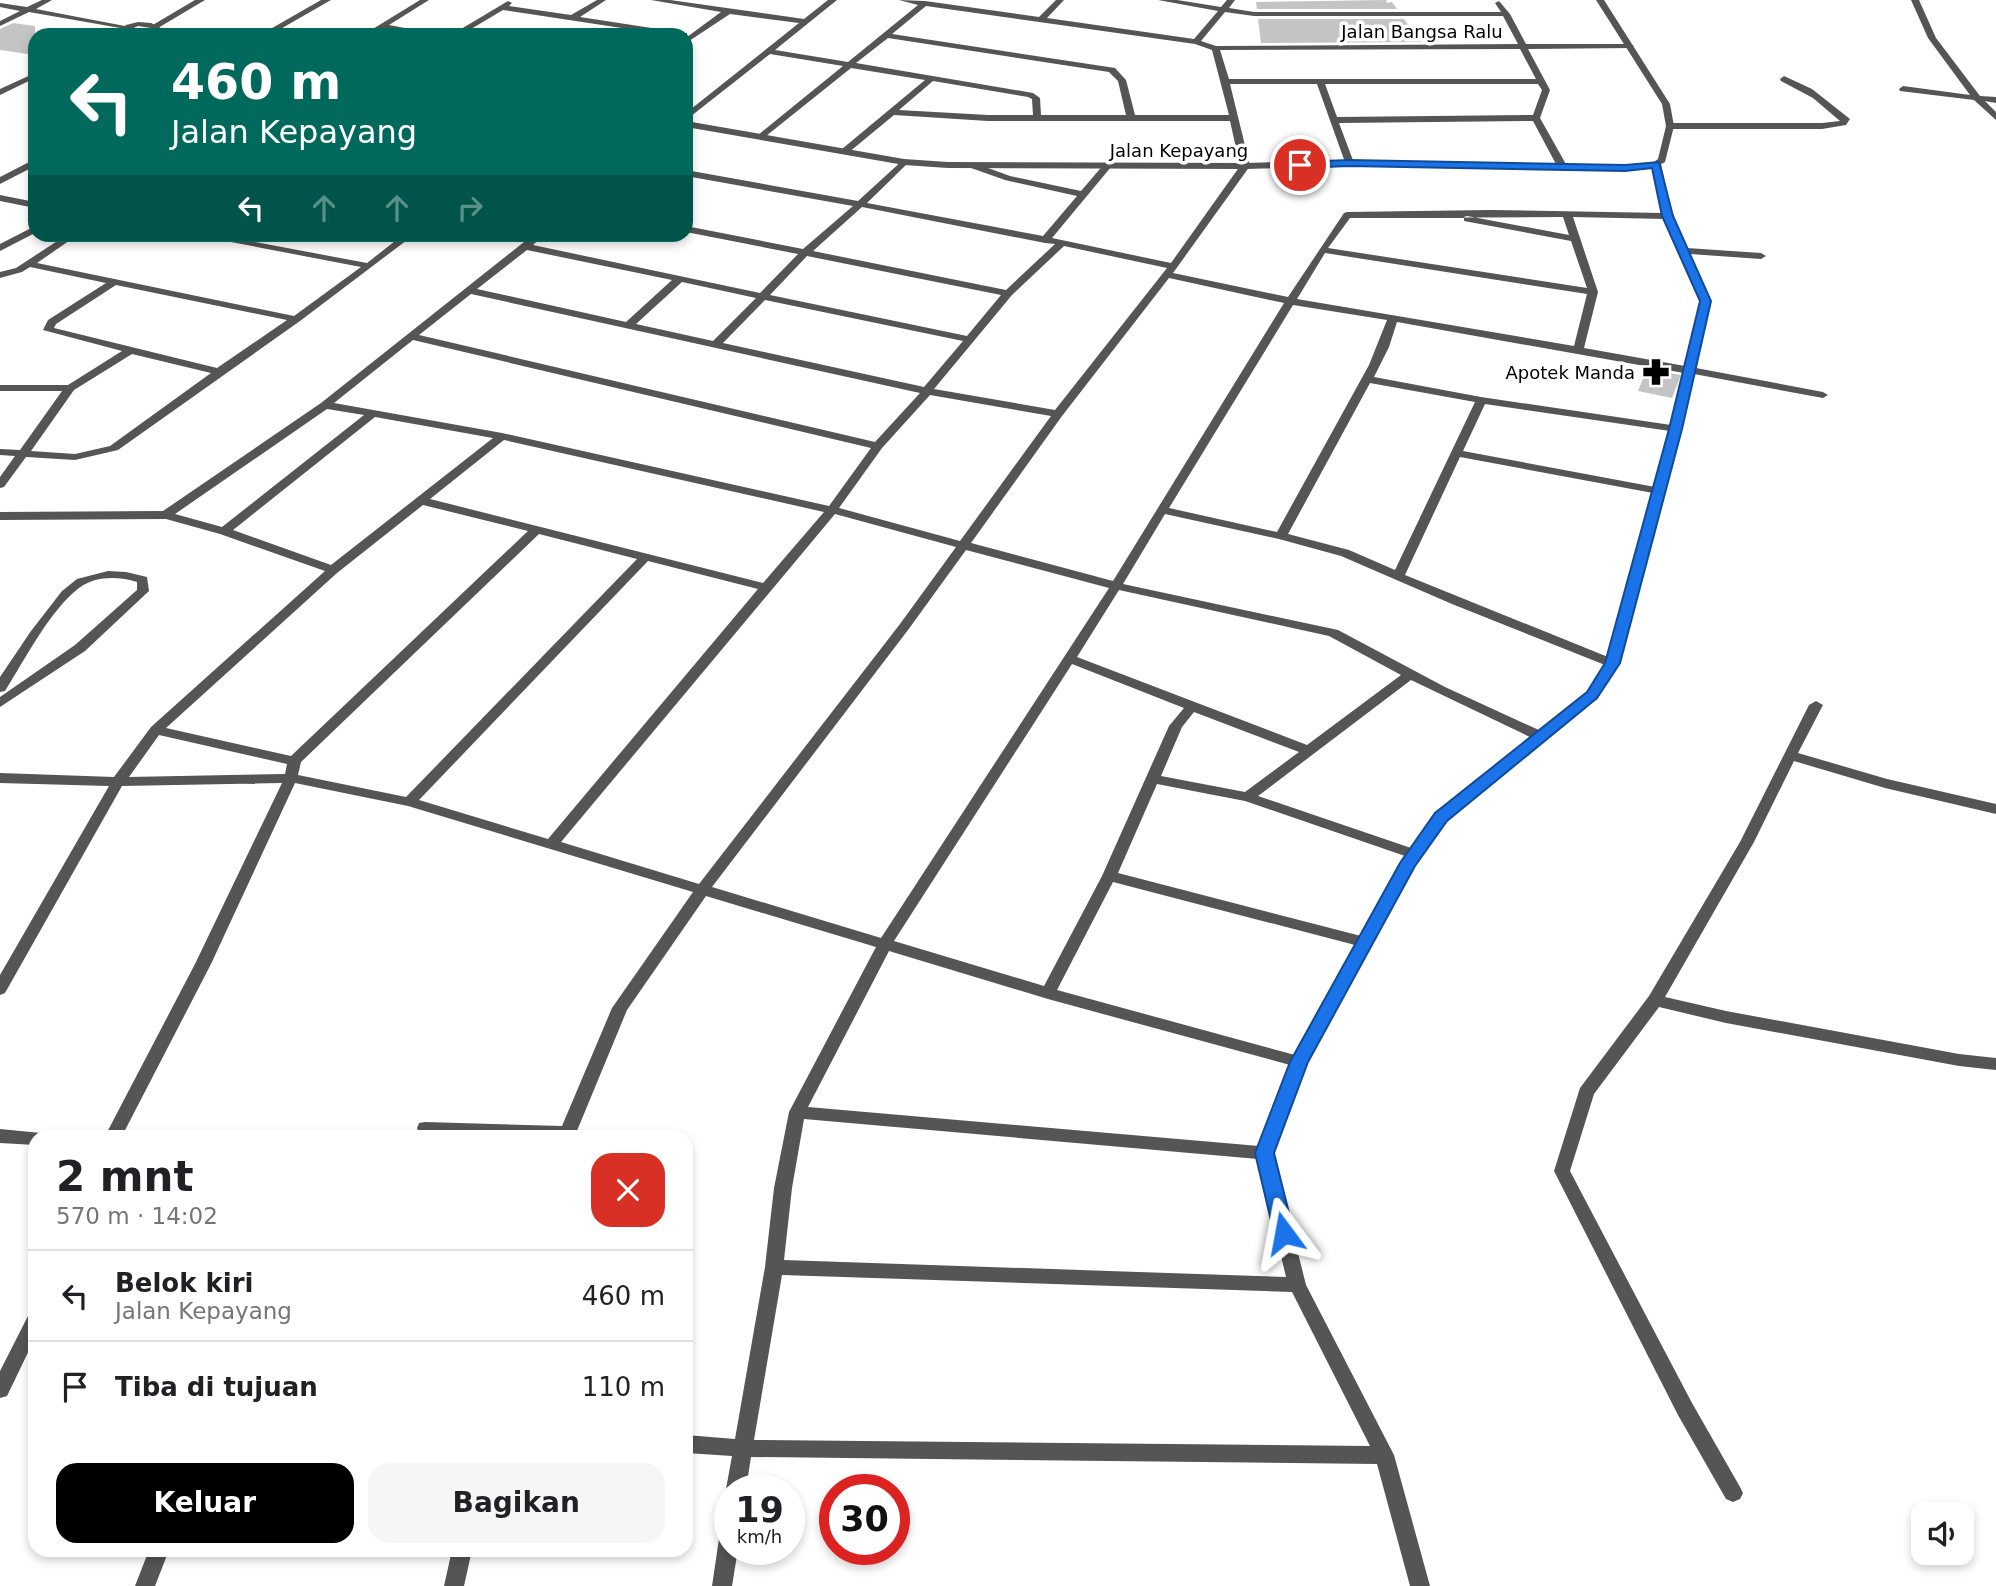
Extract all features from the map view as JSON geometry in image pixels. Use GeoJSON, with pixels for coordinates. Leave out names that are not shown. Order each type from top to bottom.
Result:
{"type":"FeatureCollection","features":[{"type":"Feature","properties":{"kind":"street"},"geometry":{"type":"LineString","coordinates":[[0,24],[48,0]]}},
{"type":"Feature","properties":{"kind":"street"},"geometry":{"type":"LineString","coordinates":[[130,28],[184,0]]}},
{"type":"Feature","properties":{"kind":"street"},"geometry":{"type":"LineString","coordinates":[[156,28],[201,0]]}},
{"type":"Feature","properties":{"kind":"street"},"geometry":{"type":"LineString","coordinates":[[277,28],[327,0]]}},
{"type":"Feature","properties":{"kind":"street"},"geometry":{"type":"LineString","coordinates":[[379,28],[425,0]]}},
{"type":"Feature","properties":{"kind":"street"},"geometry":{"type":"LineString","coordinates":[[466,28],[513,0]]}},
{"type":"Feature","properties":{"kind":"street"},"geometry":{"type":"LineString","coordinates":[[572,18],[601,0]]}},
{"type":"Feature","properties":{"kind":"street"},"geometry":{"type":"LineString","coordinates":[[655,0],[805,22]]}},
{"type":"Feature","properties":{"kind":"street"},"geometry":{"type":"LineString","coordinates":[[693,111],[832,0]]}},
{"type":"Feature","properties":{"kind":"street","name":"Jalan Bangsa Ralu"},"geometry":{"type":"LineString","coordinates":[[903,0],[1196,42],[1215,48],[1630,46]]}},
{"type":"Feature","properties":{"kind":"street"},"geometry":{"type":"LineString","coordinates":[[1042,19],[1060,0]]}},
{"type":"Feature","properties":{"kind":"street"},"geometry":{"type":"LineString","coordinates":[[1162,0],[1254,14],[1506,14]]}},
{"type":"Feature","properties":{"kind":"street"},"geometry":{"type":"LineString","coordinates":[[1196,42],[1231,0]]}},
{"type":"Feature","properties":{"kind":"street"},"geometry":{"type":"LineString","coordinates":[[1420,1586],[1384,1455],[1297,1285],[1265,1153],[1299,1062],[1414,854],[1441,817],[1592,695],[1612,663],[1676,429],[1706,301],[1668,216],[1656,164],[1662,160],[1671,126],[1666,104],[1600,0]]}},
{"type":"Feature","properties":{"kind":"street"},"geometry":{"type":"LineString","coordinates":[[1915,0],[1932,38],[1977,98],[1996,117]]}},
{"type":"Feature","properties":{"kind":"street"},"geometry":{"type":"LineString","coordinates":[[761,137],[925,3]]}},
{"type":"Feature","properties":{"kind":"street"},"geometry":{"type":"LineString","coordinates":[[1499,3],[1543,81],[1546,90],[1536,118],[1562,166]]}},
{"type":"Feature","properties":{"kind":"street"},"geometry":{"type":"LineString","coordinates":[[0,5],[104,28]]}},
{"type":"Feature","properties":{"kind":"street"},"geometry":{"type":"LineString","coordinates":[[501,7],[633,28]]}},
{"type":"Feature","properties":{"kind":"street"},"geometry":{"type":"LineString","coordinates":[[693,33],[728,11]]}},
{"type":"Feature","properties":{"kind":"street"},"geometry":{"type":"LineString","coordinates":[[138,24],[145,28]]}},
{"type":"Feature","properties":{"kind":"street"},"geometry":{"type":"LineString","coordinates":[[382,26],[394,28]]}},
{"type":"Feature","properties":{"kind":"street"},"geometry":{"type":"LineString","coordinates":[[886,35],[1112,70],[1122,80],[1131,117]]}},
{"type":"Feature","properties":{"kind":"street"},"geometry":{"type":"LineString","coordinates":[[568,1130],[620,1008],[702,890],[904,627],[1058,414],[1170,270],[1245,166],[1215,48]]}},
{"type":"Feature","properties":{"kind":"street"},"geometry":{"type":"LineString","coordinates":[[767,51],[1030,95],[1036,98],[1037,117]]}},
{"type":"Feature","properties":{"kind":"street"},"geometry":{"type":"LineString","coordinates":[[0,92],[28,78]]}},
{"type":"Feature","properties":{"kind":"street"},"geometry":{"type":"LineString","coordinates":[[845,151],[932,78]]}},
{"type":"Feature","properties":{"kind":"street"},"geometry":{"type":"LineString","coordinates":[[1671,126],[1822,126],[1843,123],[1846,118],[1822,99],[1799,84],[1784,79]]}},
{"type":"Feature","properties":{"kind":"street"},"geometry":{"type":"LineString","coordinates":[[1320,81],[1349,163]]}},
{"type":"Feature","properties":{"kind":"street"},"geometry":{"type":"LineString","coordinates":[[1225,82],[1543,81]]}},
{"type":"Feature","properties":{"kind":"street"},"geometry":{"type":"LineString","coordinates":[[0,102],[28,88]]}},
{"type":"Feature","properties":{"kind":"street"},"geometry":{"type":"LineString","coordinates":[[1903,89],[1996,100]]}},
{"type":"Feature","properties":{"kind":"street"},"geometry":{"type":"LineString","coordinates":[[894,112],[988,118],[1233,118]]}},
{"type":"Feature","properties":{"kind":"street"},"geometry":{"type":"LineString","coordinates":[[1335,120],[1536,118]]}},
{"type":"Feature","properties":{"kind":"street","name":"Jalan Kepayang"},"geometry":{"type":"LineString","coordinates":[[693,125],[904,162],[974,166],[1245,166],[1349,163],[1625,168],[1656,164]]}},
{"type":"Feature","properties":{"kind":"street"},"geometry":{"type":"LineString","coordinates":[[715,345],[806,252],[904,162]]}},
{"type":"Feature","properties":{"kind":"street"},"geometry":{"type":"LineString","coordinates":[[1045,240],[1108,165]]}},
{"type":"Feature","properties":{"kind":"street"},"geometry":{"type":"LineString","coordinates":[[0,181],[28,166]]}},
{"type":"Feature","properties":{"kind":"street"},"geometry":{"type":"LineString","coordinates":[[974,166],[1008,178],[1083,194]]}},
{"type":"Feature","properties":{"kind":"street"},"geometry":{"type":"LineString","coordinates":[[693,174],[1062,243],[1290,301],[1823,395]]}},
{"type":"Feature","properties":{"kind":"street"},"geometry":{"type":"LineString","coordinates":[[0,198],[28,204]]}},
{"type":"Feature","properties":{"kind":"street"},"geometry":{"type":"LineString","coordinates":[[738,1474],[774,1267],[783,1188],[797,1112],[885,943],[1116,586],[1321,250],[1347,215],[1436,213],[1668,216]]}},
{"type":"Feature","properties":{"kind":"street"},"geometry":{"type":"LineString","coordinates":[[1436,213],[1576,239]]}},
{"type":"Feature","properties":{"kind":"street"},"geometry":{"type":"LineString","coordinates":[[1567,214],[1593,292],[1577,350]]}},
{"type":"Feature","properties":{"kind":"street"},"geometry":{"type":"LineString","coordinates":[[693,230],[1008,293]]}},
{"type":"Feature","properties":{"kind":"street"},"geometry":{"type":"LineString","coordinates":[[0,248],[28,233]]}},
{"type":"Feature","properties":{"kind":"street"},"geometry":{"type":"LineString","coordinates":[[0,275],[27,264],[62,242]]}},
{"type":"Feature","properties":{"kind":"street"},"geometry":{"type":"LineString","coordinates":[[237,242],[369,266]]}},
{"type":"Feature","properties":{"kind":"street"},"geometry":{"type":"LineString","coordinates":[[0,452],[75,457],[114,448],[400,242]]}},
{"type":"Feature","properties":{"kind":"street"},"geometry":{"type":"LineString","coordinates":[[166,515],[325,405],[532,242]]}},
{"type":"Feature","properties":{"kind":"street"},"geometry":{"type":"LineString","coordinates":[[551,845],[832,510],[878,446],[968,339],[1008,293],[1062,243]]}},
{"type":"Feature","properties":{"kind":"street"},"geometry":{"type":"LineString","coordinates":[[526,247],[968,339]]}},
{"type":"Feature","properties":{"kind":"street"},"geometry":{"type":"LineString","coordinates":[[1321,250],[1593,292]]}},
{"type":"Feature","properties":{"kind":"street"},"geometry":{"type":"LineString","coordinates":[[1684,251],[1762,256]]}},
{"type":"Feature","properties":{"kind":"street"},"geometry":{"type":"LineString","coordinates":[[27,264],[296,319]]}},
{"type":"Feature","properties":{"kind":"street"},"geometry":{"type":"LineString","coordinates":[[628,326],[681,278]]}},
{"type":"Feature","properties":{"kind":"street"},"geometry":{"type":"LineString","coordinates":[[114,282],[52,322],[48,329],[50,332],[219,372]]}},
{"type":"Feature","properties":{"kind":"street"},"geometry":{"type":"LineString","coordinates":[[471,291],[927,391],[1058,414]]}},
{"type":"Feature","properties":{"kind":"street"},"geometry":{"type":"LineString","coordinates":[[1281,536],[1333,446],[1389,335],[1393,318]]}},
{"type":"Feature","properties":{"kind":"street"},"geometry":{"type":"LineString","coordinates":[[412,337],[878,446]]}},
{"type":"Feature","properties":{"kind":"street"},"geometry":{"type":"LineString","coordinates":[[0,485],[70,388],[131,350]]}},
{"type":"Feature","properties":{"kind":"street"},"geometry":{"type":"LineString","coordinates":[[1367,379],[1482,400],[1676,429]]}},
{"type":"Feature","properties":{"kind":"street"},"geometry":{"type":"LineString","coordinates":[[0,388],[70,388]]}},
{"type":"Feature","properties":{"kind":"street"},"geometry":{"type":"LineString","coordinates":[[1399,575],[1482,400]]}},
{"type":"Feature","properties":{"kind":"street"},"geometry":{"type":"LineString","coordinates":[[325,405],[502,436],[832,510],[1116,586],[1333,634],[1542,737]]}},
{"type":"Feature","properties":{"kind":"street"},"geometry":{"type":"LineString","coordinates":[[224,531],[375,412]]}},
{"type":"Feature","properties":{"kind":"street"},"geometry":{"type":"LineString","coordinates":[[0,989],[118,782],[156,730],[333,570],[502,436]]}},
{"type":"Feature","properties":{"kind":"street"},"geometry":{"type":"LineString","coordinates":[[1456,453],[1659,491]]}},
{"type":"Feature","properties":{"kind":"street"},"geometry":{"type":"LineString","coordinates":[[419,500],[766,587]]}},
{"type":"Feature","properties":{"kind":"street"},"geometry":{"type":"LineString","coordinates":[[1162,510],[1345,553],[1612,663]]}},
{"type":"Feature","properties":{"kind":"street"},"geometry":{"type":"LineString","coordinates":[[0,516],[166,515],[224,531],[333,570]]}},
{"type":"Feature","properties":{"kind":"street"},"geometry":{"type":"LineString","coordinates":[[116,1130],[203,964],[291,778],[294,761],[537,529]]}},
{"type":"Feature","properties":{"kind":"street"},"geometry":{"type":"LineString","coordinates":[[408,802],[645,557]]}},
{"type":"Feature","properties":{"kind":"street"},"geometry":{"type":"LineString","coordinates":[[0,688],[55,609],[76,584],[104,575],[122,574],[143,580],[143,592],[80,648],[0,703]]}},
{"type":"Feature","properties":{"kind":"street"},"geometry":{"type":"LineString","coordinates":[[1068,659],[1309,751]]}},
{"type":"Feature","properties":{"kind":"street"},"geometry":{"type":"LineString","coordinates":[[1247,797],[1410,674]]}},
{"type":"Feature","properties":{"kind":"street"},"geometry":{"type":"LineString","coordinates":[[1733,1493],[1685,1409],[1562,1171],[1586,1092],[1655,1000],[1747,842],[1816,705]]}},
{"type":"Feature","properties":{"kind":"street"},"geometry":{"type":"LineString","coordinates":[[1048,993],[1109,876],[1176,726],[1192,706]]}},
{"type":"Feature","properties":{"kind":"street"},"geometry":{"type":"LineString","coordinates":[[156,730],[294,761]]}},
{"type":"Feature","properties":{"kind":"street"},"geometry":{"type":"LineString","coordinates":[[1790,755],[1885,783],[1996,808]]}},
{"type":"Feature","properties":{"kind":"street"},"geometry":{"type":"LineString","coordinates":[[0,778],[118,782],[291,778],[408,802],[1048,993],[1299,1062]]}},
{"type":"Feature","properties":{"kind":"street"},"geometry":{"type":"LineString","coordinates":[[1153,779],[1247,797],[1414,854]]}},
{"type":"Feature","properties":{"kind":"street"},"geometry":{"type":"LineString","coordinates":[[1109,876],[1364,942]]}},
{"type":"Feature","properties":{"kind":"street"},"geometry":{"type":"LineString","coordinates":[[1655,1000],[1740,1019],[1959,1060],[1996,1064]]}},
{"type":"Feature","properties":{"kind":"street"},"geometry":{"type":"LineString","coordinates":[[797,1112],[1265,1153]]}},
{"type":"Feature","properties":{"kind":"street"},"geometry":{"type":"LineString","coordinates":[[425,1128],[465,1130]]}},
{"type":"Feature","properties":{"kind":"street"},"geometry":{"type":"LineString","coordinates":[[0,1136],[28,1138]]}},
{"type":"Feature","properties":{"kind":"street"},"geometry":{"type":"LineString","coordinates":[[774,1267],[1297,1285]]}},
{"type":"Feature","properties":{"kind":"street"},"geometry":{"type":"LineString","coordinates":[[0,1390],[28,1333]]}},
{"type":"Feature","properties":{"kind":"street"},"geometry":{"type":"LineString","coordinates":[[693,1444],[742,1448],[1384,1455]]}},
{"type":"Feature","properties":{"kind":"street"},"geometry":{"type":"LineString","coordinates":[[145,1586],[156,1557]]}},
{"type":"Feature","properties":{"kind":"street"},"geometry":{"type":"LineString","coordinates":[[454,1586],[460,1557]]}},
{"type":"Feature","properties":{"kind":"street"},"geometry":{"type":"LineString","coordinates":[[722,1586],[725,1565]]}},
{"type":"Feature","properties":{"kind":"building"},"geometry":{"type":"Polygon","coordinates":[[[1386,0],[1387,3],[1392,2],[1397,9],[1257,9],[1256,2],[1386,0]]]}},
{"type":"Feature","properties":{"kind":"building"},"geometry":{"type":"Polygon","coordinates":[[[1258,19],[1404,19],[1421,42],[1261,43],[1258,19]]]}},
{"type":"Feature","properties":{"kind":"building"},"geometry":{"type":"Polygon","coordinates":[[[13,23],[35,26],[28,28],[28,54],[0,50],[0,29],[13,23]]]}},
{"type":"Feature","properties":{"kind":"building"},"geometry":{"type":"Polygon","coordinates":[[[1647,369],[1681,375],[1672,398],[1638,391],[1647,369]]]}},
{"type":"Feature","properties":{"kind":"place","name":"Apotek Manda"},"geometry":{"type":"Point","coordinates":[1656,372]}},
{"type":"Feature","properties":{"kind":"route"},"geometry":{"type":"LineString","coordinates":[[1284,1233],[1265,1153],[1299,1062],[1408,863],[1441,817],[1592,695],[1612,663],[1676,429],[1706,301],[1668,216],[1656,164],[1625,168],[1349,163],[1300,165]]}}]}
